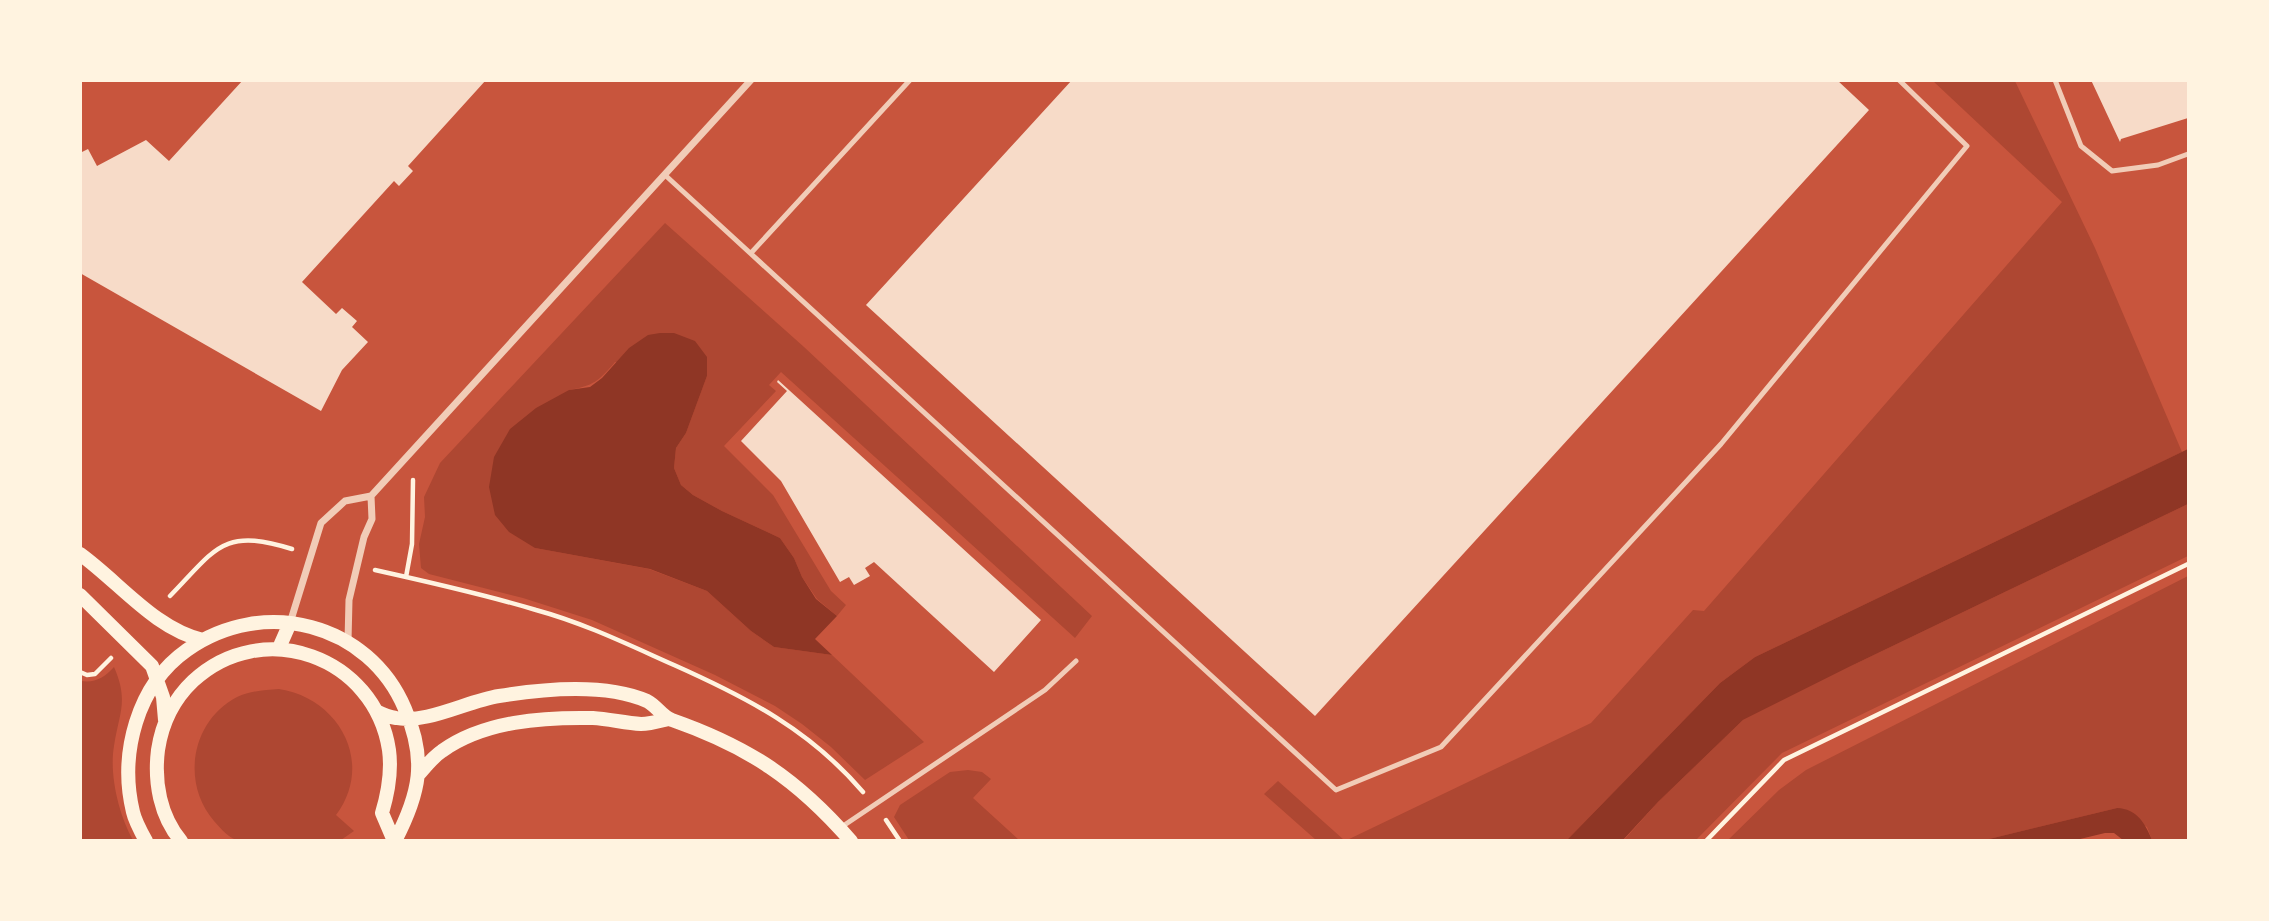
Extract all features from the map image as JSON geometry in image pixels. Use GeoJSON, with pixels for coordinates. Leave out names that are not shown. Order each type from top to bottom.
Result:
{"type":"FeatureCollection","features":[{"type":"Feature","properties":{"kind":"main road"},"geometry":{"type":"LineString","coordinates":[[80,554],[153,615],[183,636],[203,640]]}},
{"type":"Feature","properties":{"kind":"main road"},"geometry":{"type":"LineString","coordinates":[[80,595],[152,666],[163,696],[165,720]]}},
{"type":"Feature","properties":{"kind":"main road"},"geometry":{"type":"LineString","coordinates":[[146,841],[133,813],[129,787],[128,759],[138,716],[158,680],[186,651],[203,640],[245,624],[261,622],[290,623],[318,629],[348,642],[384,672],[400,696],[416,739],[419,774],[409,815],[394,841]]}},
{"type":"Feature","properties":{"kind":"main road"},"geometry":{"type":"LineString","coordinates":[[279,648],[290,623]]}},
{"type":"Feature","properties":{"kind":"main road"},"geometry":{"type":"LineString","coordinates":[[181,841],[174,832],[159,798],[156,764],[165,720],[187,687],[211,667],[240,653],[279,648],[318,659],[342,671],[357,685],[376,711],[389,751],[388,792],[382,813],[394,841]]}},
{"type":"Feature","properties":{"kind":"main road"},"geometry":{"type":"LineString","coordinates":[[376,711],[394,718],[410,719],[489,697],[567,690],[614,693],[649,702],[668,719],[732,744],[759,759],[800,789],[851,841]]}},
{"type":"Feature","properties":{"kind":"main road"},"geometry":{"type":"LineString","coordinates":[[419,774],[439,753],[449,747],[500,726],[559,719],[594,718],[642,724],[668,719]]}},
{"type":"Feature","properties":{"kind":"street"},"geometry":{"type":"LineString","coordinates":[[290,623],[321,523],[345,501],[371,496],[751,80]]}},
{"type":"Feature","properties":{"kind":"street"},"geometry":{"type":"LineString","coordinates":[[348,642],[349,600],[364,537],[372,519],[371,496]]}},
{"type":"Feature","properties":{"kind":"lane"},"geometry":{"type":"LineString","coordinates":[[751,253],[910,80]]}},
{"type":"Feature","properties":{"kind":"lane"},"geometry":{"type":"LineString","coordinates":[[665,175],[1336,790],[1441,747],[1721,444],[1966,146],[1899,80]]}},
{"type":"Feature","properties":{"kind":"lane"},"geometry":{"type":"LineString","coordinates":[[2055,80],[2081,146],[2112,171],[2158,165],[2189,155]]}},
{"type":"Feature","properties":{"kind":"lane"},"geometry":{"type":"LineString","coordinates":[[840,828],[1034,697],[1076,660]]}},
{"type":"Feature","properties":{"kind":"path"},"geometry":{"type":"LineString","coordinates":[[406,577],[412,544],[412,450]]}},
{"type":"Feature","properties":{"kind":"path"},"geometry":{"type":"LineString","coordinates":[[168,599],[209,556],[228,542],[252,540],[289,548]]}},
{"type":"Feature","properties":{"kind":"path"},"geometry":{"type":"LineString","coordinates":[[1706,841],[1784,761],[2189,564]]}},
{"type":"Feature","properties":{"kind":"path"},"geometry":{"type":"LineString","coordinates":[[368,568],[538,610],[600,632],[731,691],[768,710],[810,740],[847,773],[900,841]]}},
{"type":"Feature","properties":{"kind":"path"},"geometry":{"type":"LineString","coordinates":[[80,672],[95,674],[108,661]]}},
{"type":"Feature","properties":{"kind":"shaded area"},"geometry":{"type":"Polygon","coordinates":[[[1933,81],[2015,81],[2095,248],[2182,452],[1755,657],[1720,683],[1567,840],[1345,841],[1591,723],[1693,610],[1704,611],[2062,202],[1933,81]]]}},
{"type":"Feature","properties":{"kind":"shaded area"},"geometry":{"type":"Polygon","coordinates":[[[665,223],[804,347],[1092,616],[1075,638],[781,372],[769,385],[776,391],[724,446],[773,495],[831,591],[846,605],[837,616],[817,599],[780,538],[722,511],[681,485],[674,468],[676,448],[686,433],[707,376],[615,362],[595,382],[569,390],[535,548],[649,569],[707,591],[751,631],[774,647],[832,655],[924,742],[865,780],[802,724],[775,706],[715,675],[592,620],[523,598],[429,574],[421,568],[419,544],[425,517],[424,497],[440,463],[665,223]]]}},
{"type":"Feature","properties":{"kind":"shaded area"},"geometry":{"type":"Polygon","coordinates":[[[674,333],[695,341],[707,357],[707,376],[686,433],[676,448],[674,468],[681,485],[722,511],[780,538],[816,599],[837,616],[815,639],[832,655],[774,647],[751,631],[707,591],[650,569],[535,548],[509,532],[495,515],[489,487],[494,457],[510,429],[536,408],[569,390],[590,387],[602,378],[629,348],[648,335],[674,333]]]}},
{"type":"Feature","properties":{"kind":"shaded area"},"geometry":{"type":"Polygon","coordinates":[[[2188,449],[2188,504],[1743,720],[1658,802],[1623,840],[1567,840],[1720,683],[1755,657],[2188,449]]]}},
{"type":"Feature","properties":{"kind":"shaded area"},"geometry":{"type":"Polygon","coordinates":[[[2188,504],[2188,556],[1782,753],[1696,840],[1623,841],[1658,802],[1743,720],[2188,504]]]}},
{"type":"Feature","properties":{"kind":"shaded area"},"geometry":{"type":"Polygon","coordinates":[[[2188,576],[2188,840],[2152,840],[2147,827],[2117,808],[1985,840],[1727,841],[1779,790],[1806,770],[2188,576]]]}},
{"type":"Feature","properties":{"kind":"shaded area"},"geometry":{"type":"Polygon","coordinates":[[[114,667],[122,698],[114,746],[114,782],[123,819],[133,840],[81,840],[81,681],[99,679],[114,667]]]}},
{"type":"Feature","properties":{"kind":"shaded area"},"geometry":{"type":"Polygon","coordinates":[[[279,689],[300,695],[319,705],[334,719],[345,736],[351,755],[352,775],[347,795],[336,815],[354,831],[341,840],[239,841],[214,821],[197,789],[196,754],[209,721],[237,697],[252,692],[279,689]]]}},
{"type":"Feature","properties":{"kind":"shaded area"},"geometry":{"type":"Polygon","coordinates":[[[950,772],[982,772],[991,779],[973,798],[1019,840],[909,840],[894,817],[900,805],[950,772]]]}},
{"type":"Feature","properties":{"kind":"shaded area"},"geometry":{"type":"Polygon","coordinates":[[[1278,781],[1344,840],[1316,840],[1264,794],[1278,781]]]}},
{"type":"Feature","properties":{"kind":"shaded area"},"geometry":{"type":"Polygon","coordinates":[[[2117,808],[2135,814],[2152,840],[2123,840],[2114,833],[2105,833],[2076,840],[1985,840],[2117,808]]]}},
{"type":"Feature","properties":{"kind":"building"},"geometry":{"type":"Polygon","coordinates":[[[243,80],[486,80],[408,166],[413,171],[399,186],[394,181],[302,282],[336,314],[342,308],[357,321],[352,327],[368,342],[342,370],[321,411],[80,273],[80,153],[88,149],[97,166],[146,140],[169,161],[243,80]]]}},
{"type":"Feature","properties":{"kind":"building"},"geometry":{"type":"Polygon","coordinates":[[[1072,80],[1837,80],[1869,110],[1315,716],[866,305],[1072,80]]]}},
{"type":"Feature","properties":{"kind":"building"},"geometry":{"type":"Polygon","coordinates":[[[2091,80],[2188,80],[2188,118],[2121,139],[2120,142],[2091,80]]]}},
{"type":"Feature","properties":{"kind":"building"},"geometry":{"type":"Polygon","coordinates":[[[778,380],[1041,620],[994,672],[874,562],[865,568],[870,576],[854,585],[849,577],[840,582],[781,481],[741,441],[787,391],[778,380]]]}}]}
